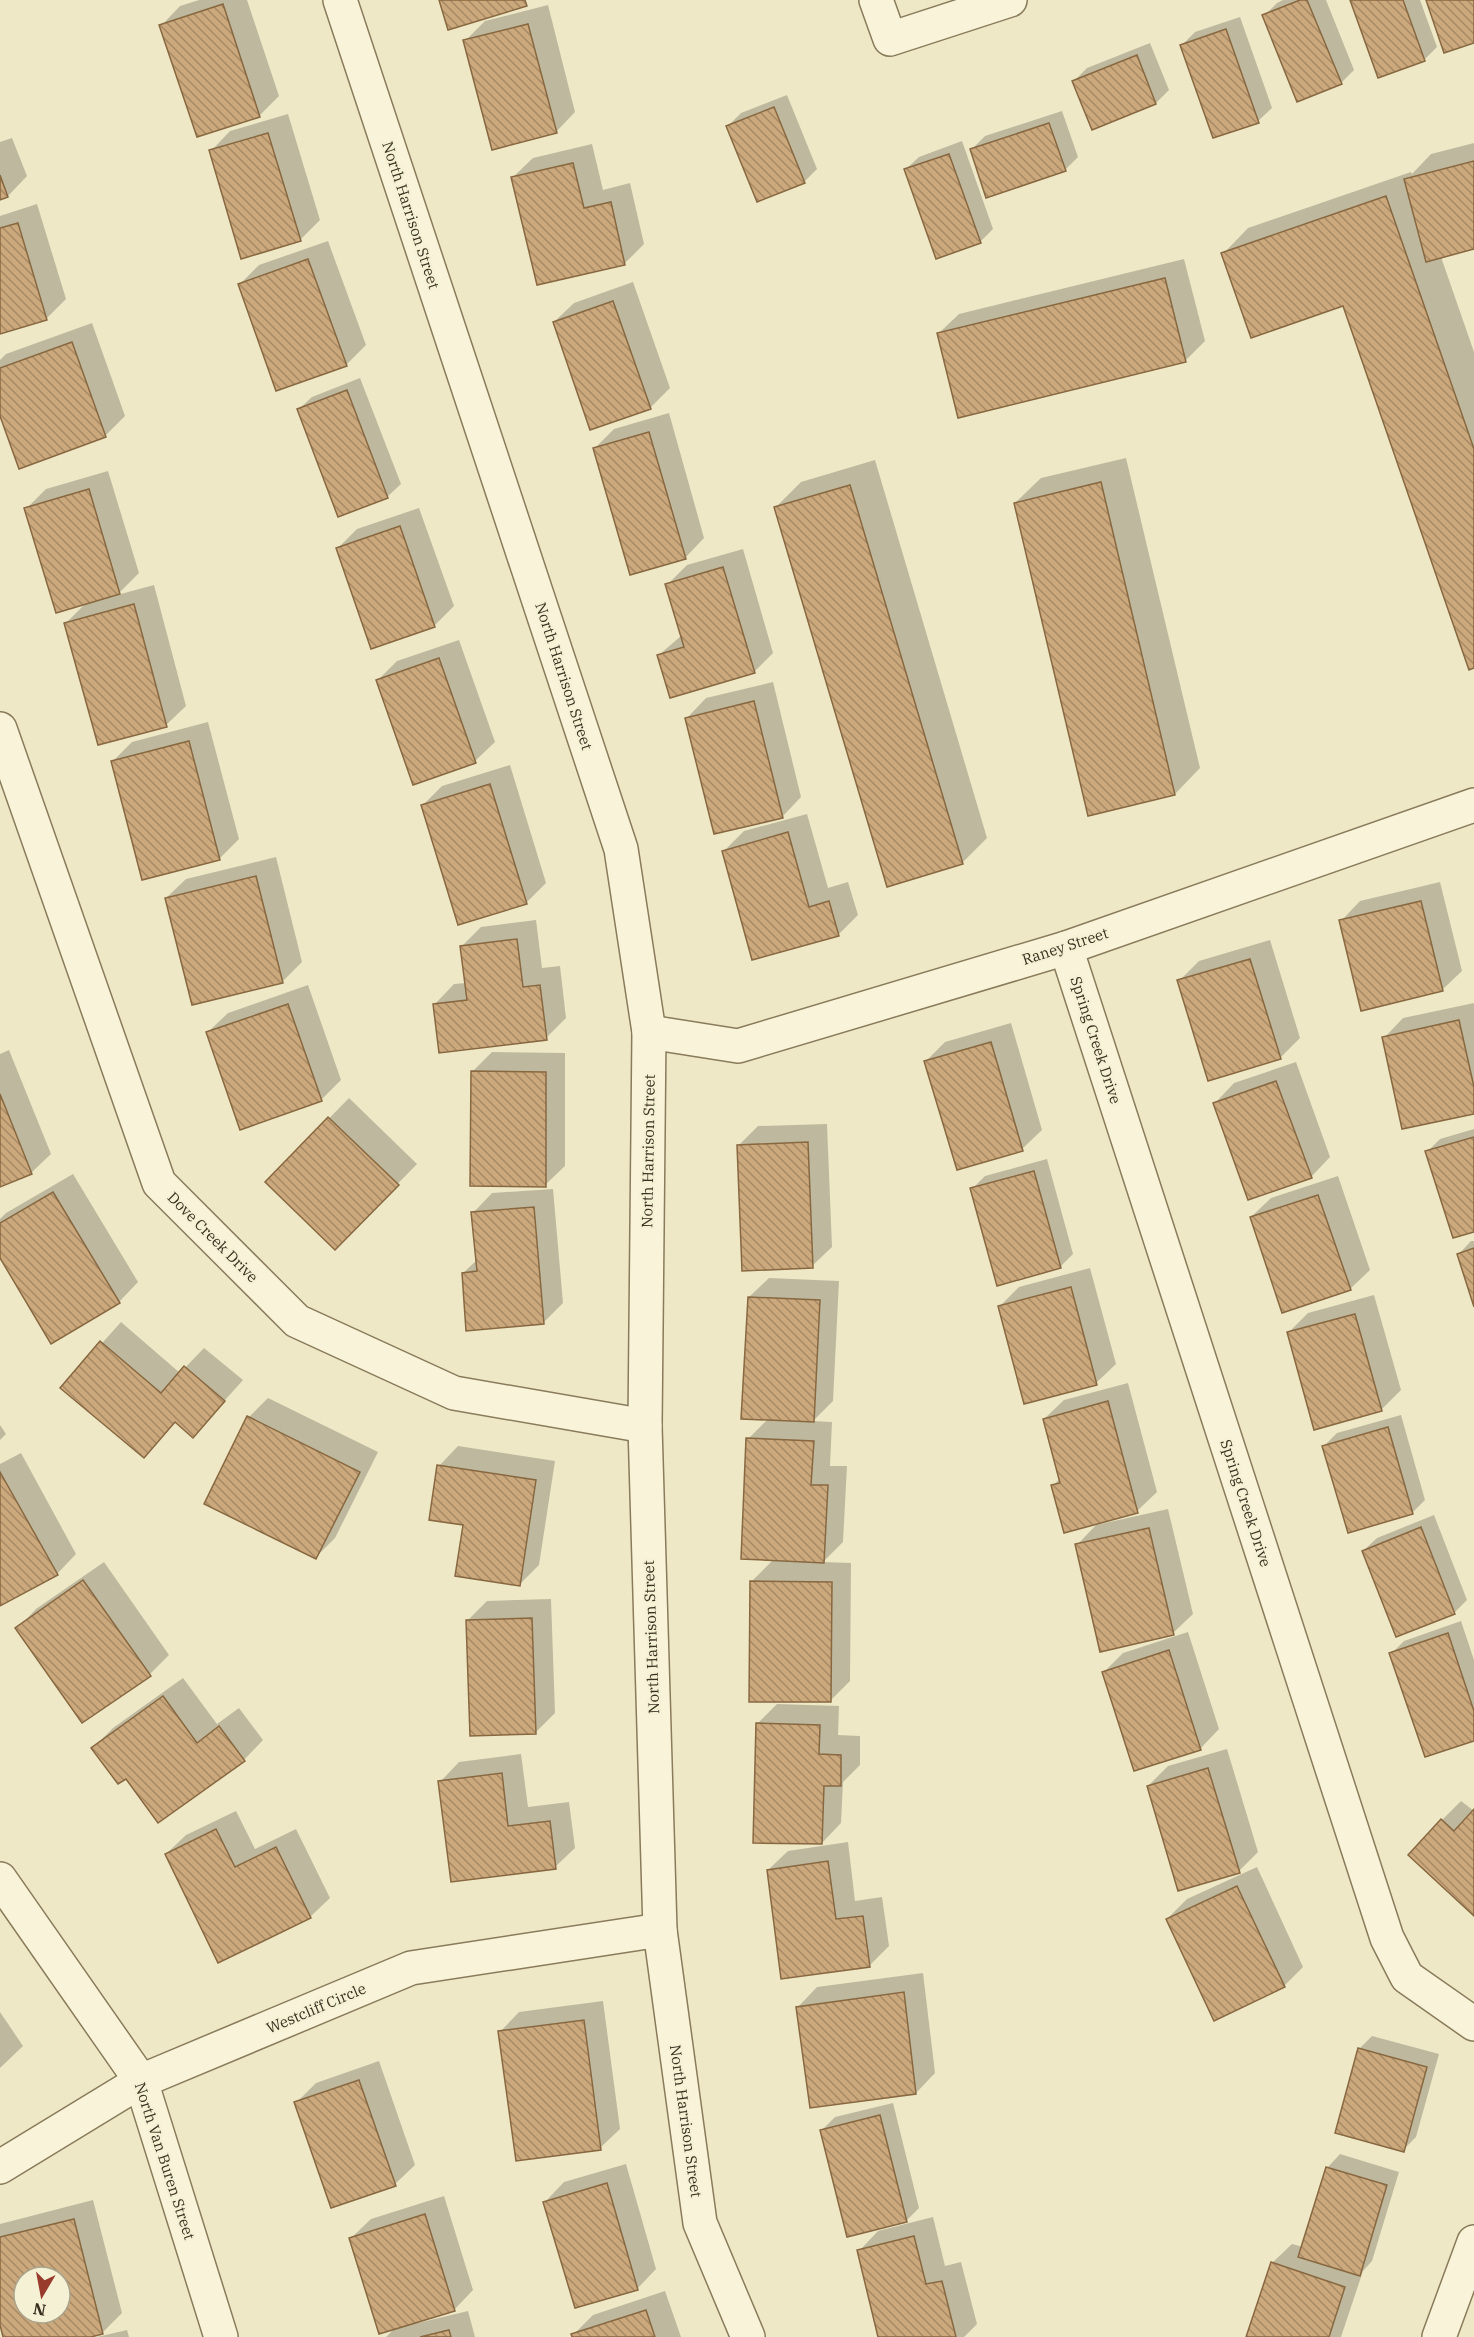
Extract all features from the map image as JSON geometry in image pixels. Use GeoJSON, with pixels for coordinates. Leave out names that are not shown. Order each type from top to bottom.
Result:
{"type":"FeatureCollection","features":[{"type":"Feature","properties":{"kind":"street","name":"North Harrison Street"},"geometry":{"type":"LineString","coordinates":[[340,0],[621,849],[649,1032],[645,1426],[660,1929],[700,2223],[748,2337]]}},
{"type":"Feature","properties":{"kind":"street"},"geometry":{"type":"LineString","coordinates":[[876,0],[890,39],[1010,0]]}},
{"type":"Feature","properties":{"kind":"street","name":"Dove Creek Drive"},"geometry":{"type":"LineString","coordinates":[[0,729],[159,1183],[297,1321],[454,1393],[645,1426]]}},
{"type":"Feature","properties":{"kind":"street","name":"Raney Street"},"geometry":{"type":"LineString","coordinates":[[649,1032],[738,1046],[1066,948],[1474,806]]}},
{"type":"Feature","properties":{"kind":"street","name":"Spring Creek Drive"},"geometry":{"type":"LineString","coordinates":[[1066,948],[1387,1938],[1407,1977],[1474,2024]]}},
{"type":"Feature","properties":{"kind":"street","name":"North Van Buren Street"},"geometry":{"type":"LineString","coordinates":[[0,1879],[141,2081],[221,2337]]}},
{"type":"Feature","properties":{"kind":"street","name":"Westcliff Circle"},"geometry":{"type":"LineString","coordinates":[[0,2167],[141,2081],[411,1968],[660,1929]]}},
{"type":"Feature","properties":{"kind":"street"},"geometry":{"type":"LineString","coordinates":[[1439,2337],[1474,2242]]}},
{"type":"Feature","properties":{"kind":"building"},"geometry":{"type":"Polygon","coordinates":[[[439,0],[525,0],[527,6],[448,30],[439,0]]]}},
{"type":"Feature","properties":{"kind":"building"},"geometry":{"type":"Polygon","coordinates":[[[1300,0],[1307,0],[1342,84],[1297,102],[1262,15],[1300,0]]]}},
{"type":"Feature","properties":{"kind":"building"},"geometry":{"type":"Polygon","coordinates":[[[1350,0],[1403,0],[1425,61],[1378,78],[1350,0]]]}},
{"type":"Feature","properties":{"kind":"building"},"geometry":{"type":"Polygon","coordinates":[[[1426,0],[1474,0],[1474,43],[1444,53],[1426,0]]]}},
{"type":"Feature","properties":{"kind":"building"},"geometry":{"type":"Polygon","coordinates":[[[223,4],[260,117],[197,137],[159,25],[223,4]]]}},
{"type":"Feature","properties":{"kind":"building"},"geometry":{"type":"Polygon","coordinates":[[[528,24],[557,133],[492,150],[463,40],[528,24]]]}},
{"type":"Feature","properties":{"kind":"building"},"geometry":{"type":"Polygon","coordinates":[[[1226,29],[1259,123],[1213,138],[1180,45],[1226,29]]]}},
{"type":"Feature","properties":{"kind":"building"},"geometry":{"type":"Polygon","coordinates":[[[1137,55],[1156,104],[1092,130],[1072,81],[1137,55]]]}},
{"type":"Feature","properties":{"kind":"building"},"geometry":{"type":"Polygon","coordinates":[[[774,107],[805,183],[757,202],[726,126],[774,107]]]}},
{"type":"Feature","properties":{"kind":"building"},"geometry":{"type":"Polygon","coordinates":[[[1049,123],[1066,171],[986,198],[970,149],[1049,123]]]}},
{"type":"Feature","properties":{"kind":"building"},"geometry":{"type":"Polygon","coordinates":[[[268,133],[301,241],[241,259],[209,150],[268,133]]]}},
{"type":"Feature","properties":{"kind":"building"},"geometry":{"type":"Polygon","coordinates":[[[949,154],[981,243],[936,259],[904,169],[949,154]]]}},
{"type":"Feature","properties":{"kind":"building"},"geometry":{"type":"Polygon","coordinates":[[[1474,161],[1474,249],[1426,262],[1404,179],[1474,161]]]}},
{"type":"Feature","properties":{"kind":"building"},"geometry":{"type":"Polygon","coordinates":[[[573,163],[584,208],[611,202],[625,265],[537,285],[511,177],[573,163]]]}},
{"type":"Feature","properties":{"kind":"building"},"geometry":{"type":"Polygon","coordinates":[[[0,175],[8,197],[0,200],[0,175]]]}},
{"type":"Feature","properties":{"kind":"building"},"geometry":{"type":"Polygon","coordinates":[[[1386,196],[1474,449],[1474,668],[1469,670],[1343,306],[1251,338],[1221,253],[1386,196]]]}},
{"type":"Feature","properties":{"kind":"building"},"geometry":{"type":"Polygon","coordinates":[[[18,223],[47,320],[0,334],[0,228],[18,223]]]}},
{"type":"Feature","properties":{"kind":"building"},"geometry":{"type":"Polygon","coordinates":[[[308,259],[347,366],[276,391],[238,284],[308,259]]]}},
{"type":"Feature","properties":{"kind":"building"},"geometry":{"type":"Polygon","coordinates":[[[1165,278],[1186,362],[958,418],[937,333],[1165,278]]]}},
{"type":"Feature","properties":{"kind":"building"},"geometry":{"type":"Polygon","coordinates":[[[613,301],[651,409],[590,430],[553,322],[613,301]]]}},
{"type":"Feature","properties":{"kind":"building"},"geometry":{"type":"Polygon","coordinates":[[[72,342],[106,437],[19,469],[0,416],[0,368],[72,342]]]}},
{"type":"Feature","properties":{"kind":"building"},"geometry":{"type":"Polygon","coordinates":[[[347,390],[388,498],[338,517],[297,409],[347,390]]]}},
{"type":"Feature","properties":{"kind":"building"},"geometry":{"type":"Polygon","coordinates":[[[649,432],[686,559],[630,575],[593,448],[649,432]]]}},
{"type":"Feature","properties":{"kind":"building"},"geometry":{"type":"Polygon","coordinates":[[[1101,482],[1175,795],[1088,816],[1014,503],[1101,482]]]}},
{"type":"Feature","properties":{"kind":"building"},"geometry":{"type":"Polygon","coordinates":[[[850,485],[963,864],[887,887],[774,507],[850,485]]]}},
{"type":"Feature","properties":{"kind":"building"},"geometry":{"type":"Polygon","coordinates":[[[89,489],[120,594],[56,613],[24,508],[89,489]]]}},
{"type":"Feature","properties":{"kind":"building"},"geometry":{"type":"Polygon","coordinates":[[[400,526],[435,627],[371,649],[336,548],[400,526]]]}},
{"type":"Feature","properties":{"kind":"building"},"geometry":{"type":"Polygon","coordinates":[[[723,567],[755,673],[670,698],[657,655],[684,647],[665,584],[723,567]]]}},
{"type":"Feature","properties":{"kind":"building"},"geometry":{"type":"Polygon","coordinates":[[[134,604],[167,727],[98,745],[64,623],[134,604]]]}},
{"type":"Feature","properties":{"kind":"building"},"geometry":{"type":"Polygon","coordinates":[[[439,658],[476,763],[413,785],[376,680],[439,658]]]}},
{"type":"Feature","properties":{"kind":"building"},"geometry":{"type":"Polygon","coordinates":[[[754,701],[783,818],[714,834],[685,718],[754,701]]]}},
{"type":"Feature","properties":{"kind":"building"},"geometry":{"type":"Polygon","coordinates":[[[189,741],[220,860],[142,880],[111,761],[189,741]]]}},
{"type":"Feature","properties":{"kind":"building"},"geometry":{"type":"Polygon","coordinates":[[[490,784],[527,904],[458,925],[421,805],[490,784]]]}},
{"type":"Feature","properties":{"kind":"building"},"geometry":{"type":"Polygon","coordinates":[[[788,832],[809,907],[829,901],[839,936],[752,960],[722,851],[788,832]]]}},
{"type":"Feature","properties":{"kind":"building"},"geometry":{"type":"Polygon","coordinates":[[[256,876],[283,983],[192,1005],[165,898],[256,876]]]}},
{"type":"Feature","properties":{"kind":"building"},"geometry":{"type":"Polygon","coordinates":[[[1421,901],[1443,991],[1361,1011],[1339,920],[1421,901]]]}},
{"type":"Feature","properties":{"kind":"building"},"geometry":{"type":"Polygon","coordinates":[[[517,939],[523,987],[540,985],[547,1040],[439,1053],[433,1004],[467,1000],[460,946],[517,939]]]}},
{"type":"Feature","properties":{"kind":"building"},"geometry":{"type":"Polygon","coordinates":[[[1250,959],[1281,1059],[1208,1081],[1177,980],[1250,959]]]}},
{"type":"Feature","properties":{"kind":"building"},"geometry":{"type":"Polygon","coordinates":[[[288,1004],[322,1101],[240,1130],[206,1032],[288,1004]]]}},
{"type":"Feature","properties":{"kind":"building"},"geometry":{"type":"Polygon","coordinates":[[[1459,1020],[1474,1087],[1474,1114],[1402,1129],[1382,1037],[1459,1020]]]}},
{"type":"Feature","properties":{"kind":"building"},"geometry":{"type":"Polygon","coordinates":[[[991,1042],[1023,1151],[957,1170],[924,1061],[991,1042]]]}},
{"type":"Feature","properties":{"kind":"building"},"geometry":{"type":"Polygon","coordinates":[[[471,1071],[546,1072],[546,1187],[470,1186],[471,1071]]]}},
{"type":"Feature","properties":{"kind":"building"},"geometry":{"type":"Polygon","coordinates":[[[1276,1081],[1312,1178],[1248,1200],[1213,1103],[1276,1081]]]}},
{"type":"Feature","properties":{"kind":"building"},"geometry":{"type":"Polygon","coordinates":[[[0,1094],[32,1174],[0,1187],[0,1094]]]}},
{"type":"Feature","properties":{"kind":"building"},"geometry":{"type":"Polygon","coordinates":[[[328,1117],[399,1185],[335,1250],[265,1182],[328,1117]]]}},
{"type":"Feature","properties":{"kind":"building"},"geometry":{"type":"Polygon","coordinates":[[[1474,1137],[1474,1232],[1453,1238],[1425,1151],[1474,1137]]]}},
{"type":"Feature","properties":{"kind":"building"},"geometry":{"type":"Polygon","coordinates":[[[808,1142],[813,1268],[742,1271],[737,1145],[808,1142]]]}},
{"type":"Feature","properties":{"kind":"building"},"geometry":{"type":"Polygon","coordinates":[[[1034,1171],[1061,1268],[997,1286],[970,1188],[1034,1171]]]}},
{"type":"Feature","properties":{"kind":"building"},"geometry":{"type":"Polygon","coordinates":[[[53,1192],[120,1303],[51,1344],[0,1258],[0,1223],[53,1192]]]}},
{"type":"Feature","properties":{"kind":"building"},"geometry":{"type":"Polygon","coordinates":[[[1318,1195],[1351,1290],[1282,1313],[1250,1217],[1318,1195]]]}},
{"type":"Feature","properties":{"kind":"building"},"geometry":{"type":"Polygon","coordinates":[[[534,1207],[544,1324],[466,1331],[462,1273],[477,1271],[471,1212],[534,1207]]]}},
{"type":"Feature","properties":{"kind":"building"},"geometry":{"type":"Polygon","coordinates":[[[1474,1248],[1474,1307],[1457,1254],[1474,1248]]]}},
{"type":"Feature","properties":{"kind":"building"},"geometry":{"type":"Polygon","coordinates":[[[1071,1287],[1097,1385],[1024,1404],[998,1306],[1071,1287]]]}},
{"type":"Feature","properties":{"kind":"building"},"geometry":{"type":"Polygon","coordinates":[[[748,1297],[820,1300],[814,1422],[741,1419],[748,1297]]]}},
{"type":"Feature","properties":{"kind":"building"},"geometry":{"type":"Polygon","coordinates":[[[1355,1314],[1382,1411],[1314,1430],[1287,1332],[1355,1314]]]}},
{"type":"Feature","properties":{"kind":"building"},"geometry":{"type":"Polygon","coordinates":[[[100,1341],[161,1393],[184,1366],[225,1401],[193,1438],[175,1422],[144,1458],[60,1388],[100,1341]]]}},
{"type":"Feature","properties":{"kind":"building"},"geometry":{"type":"Polygon","coordinates":[[[1108,1401],[1138,1513],[1064,1533],[1051,1485],[1060,1483],[1043,1419],[1108,1401]]]}},
{"type":"Feature","properties":{"kind":"building"},"geometry":{"type":"Polygon","coordinates":[[[247,1416],[360,1472],[316,1559],[204,1504],[247,1416]]]}},
{"type":"Feature","properties":{"kind":"building"},"geometry":{"type":"Polygon","coordinates":[[[1388,1427],[1413,1514],[1348,1533],[1322,1446],[1388,1427]]]}},
{"type":"Feature","properties":{"kind":"building"},"geometry":{"type":"Polygon","coordinates":[[[746,1438],[814,1441],[811,1485],[828,1485],[824,1563],[741,1559],[746,1438]]]}},
{"type":"Feature","properties":{"kind":"building"},"geometry":{"type":"Polygon","coordinates":[[[437,1465],[536,1480],[520,1586],[455,1576],[463,1525],[429,1520],[437,1465]]]}},
{"type":"Feature","properties":{"kind":"building"},"geometry":{"type":"Polygon","coordinates":[[[0,1472],[58,1575],[0,1606],[0,1472]]]}},
{"type":"Feature","properties":{"kind":"building"},"geometry":{"type":"Polygon","coordinates":[[[1421,1527],[1455,1614],[1396,1637],[1362,1551],[1421,1527]]]}},
{"type":"Feature","properties":{"kind":"building"},"geometry":{"type":"Polygon","coordinates":[[[1149,1528],[1174,1635],[1100,1652],[1075,1544],[1149,1528]]]}},
{"type":"Feature","properties":{"kind":"building"},"geometry":{"type":"Polygon","coordinates":[[[83,1580],[151,1676],[82,1723],[15,1628],[83,1580]]]}},
{"type":"Feature","properties":{"kind":"building"},"geometry":{"type":"Polygon","coordinates":[[[750,1581],[832,1582],[831,1702],[749,1702],[750,1581]]]}},
{"type":"Feature","properties":{"kind":"building"},"geometry":{"type":"Polygon","coordinates":[[[532,1618],[536,1734],[470,1736],[466,1620],[532,1618]]]}},
{"type":"Feature","properties":{"kind":"building"},"geometry":{"type":"Polygon","coordinates":[[[1448,1633],[1474,1711],[1474,1741],[1425,1757],[1389,1653],[1448,1633]]]}},
{"type":"Feature","properties":{"kind":"building"},"geometry":{"type":"Polygon","coordinates":[[[1169,1650],[1201,1750],[1134,1771],[1102,1672],[1169,1650]]]}},
{"type":"Feature","properties":{"kind":"building"},"geometry":{"type":"Polygon","coordinates":[[[163,1696],[197,1743],[219,1726],[245,1761],[158,1823],[126,1779],[118,1784],[91,1748],[163,1696]]]}},
{"type":"Feature","properties":{"kind":"building"},"geometry":{"type":"Polygon","coordinates":[[[756,1723],[820,1725],[819,1754],[841,1755],[841,1786],[824,1786],[822,1844],[753,1843],[756,1723]]]}},
{"type":"Feature","properties":{"kind":"building"},"geometry":{"type":"Polygon","coordinates":[[[1208,1768],[1240,1873],[1178,1891],[1147,1786],[1208,1768]]]}},
{"type":"Feature","properties":{"kind":"building"},"geometry":{"type":"Polygon","coordinates":[[[502,1773],[508,1826],[550,1821],[556,1869],[451,1882],[438,1781],[502,1773]]]}},
{"type":"Feature","properties":{"kind":"building"},"geometry":{"type":"Polygon","coordinates":[[[1474,1809],[1474,1916],[1408,1855],[1441,1819],[1454,1831],[1474,1809]]]}},
{"type":"Feature","properties":{"kind":"building"},"geometry":{"type":"Polygon","coordinates":[[[216,1829],[235,1867],[276,1847],[311,1918],[218,1963],[165,1854],[216,1829]]]}},
{"type":"Feature","properties":{"kind":"building"},"geometry":{"type":"Polygon","coordinates":[[[828,1861],[836,1919],[863,1916],[870,1967],[781,1979],[767,1870],[828,1861]]]}},
{"type":"Feature","properties":{"kind":"building"},"geometry":{"type":"Polygon","coordinates":[[[1237,1886],[1285,1987],[1214,2021],[1166,1919],[1237,1886]]]}},
{"type":"Feature","properties":{"kind":"building"},"geometry":{"type":"Polygon","coordinates":[[[904,1992],[916,2094],[810,2108],[796,2007],[904,1992]]]}},
{"type":"Feature","properties":{"kind":"building"},"geometry":{"type":"Polygon","coordinates":[[[584,2020],[601,2150],[516,2161],[498,2031],[584,2020]]]}},
{"type":"Feature","properties":{"kind":"building"},"geometry":{"type":"Polygon","coordinates":[[[1358,2048],[1427,2067],[1404,2152],[1335,2133],[1358,2048]]]}},
{"type":"Feature","properties":{"kind":"building"},"geometry":{"type":"Polygon","coordinates":[[[359,2080],[396,2186],[331,2208],[294,2102],[359,2080]]]}},
{"type":"Feature","properties":{"kind":"building"},"geometry":{"type":"Polygon","coordinates":[[[880,2115],[907,2222],[847,2237],[820,2130],[880,2115]]]}},
{"type":"Feature","properties":{"kind":"building"},"geometry":{"type":"Polygon","coordinates":[[[1326,2167],[1387,2185],[1360,2276],[1298,2257],[1326,2167]]]}},
{"type":"Feature","properties":{"kind":"building"},"geometry":{"type":"Polygon","coordinates":[[[607,2183],[638,2290],[575,2308],[543,2202],[607,2183]]]}},
{"type":"Feature","properties":{"kind":"building"},"geometry":{"type":"Polygon","coordinates":[[[425,2214],[455,2311],[379,2334],[349,2238],[425,2214]]]}},
{"type":"Feature","properties":{"kind":"building"},"geometry":{"type":"Polygon","coordinates":[[[74,2219],[103,2334],[91,2337],[3,2337],[0,2325],[0,2237],[74,2219]]]}},
{"type":"Feature","properties":{"kind":"building"},"geometry":{"type":"Polygon","coordinates":[[[914,2236],[926,2284],[942,2281],[956,2337],[878,2337],[857,2250],[914,2236]]]}},
{"type":"Feature","properties":{"kind":"building"},"geometry":{"type":"Polygon","coordinates":[[[1271,2262],[1345,2287],[1329,2337],[1246,2337],[1271,2262]]]}},
{"type":"Feature","properties":{"kind":"building"},"geometry":{"type":"Polygon","coordinates":[[[646,2310],[655,2337],[572,2337],[571,2334],[646,2310]]]}},
{"type":"Feature","properties":{"kind":"building"},"geometry":{"type":"Polygon","coordinates":[[[449,2330],[451,2337],[420,2337],[449,2330]]]}}]}
